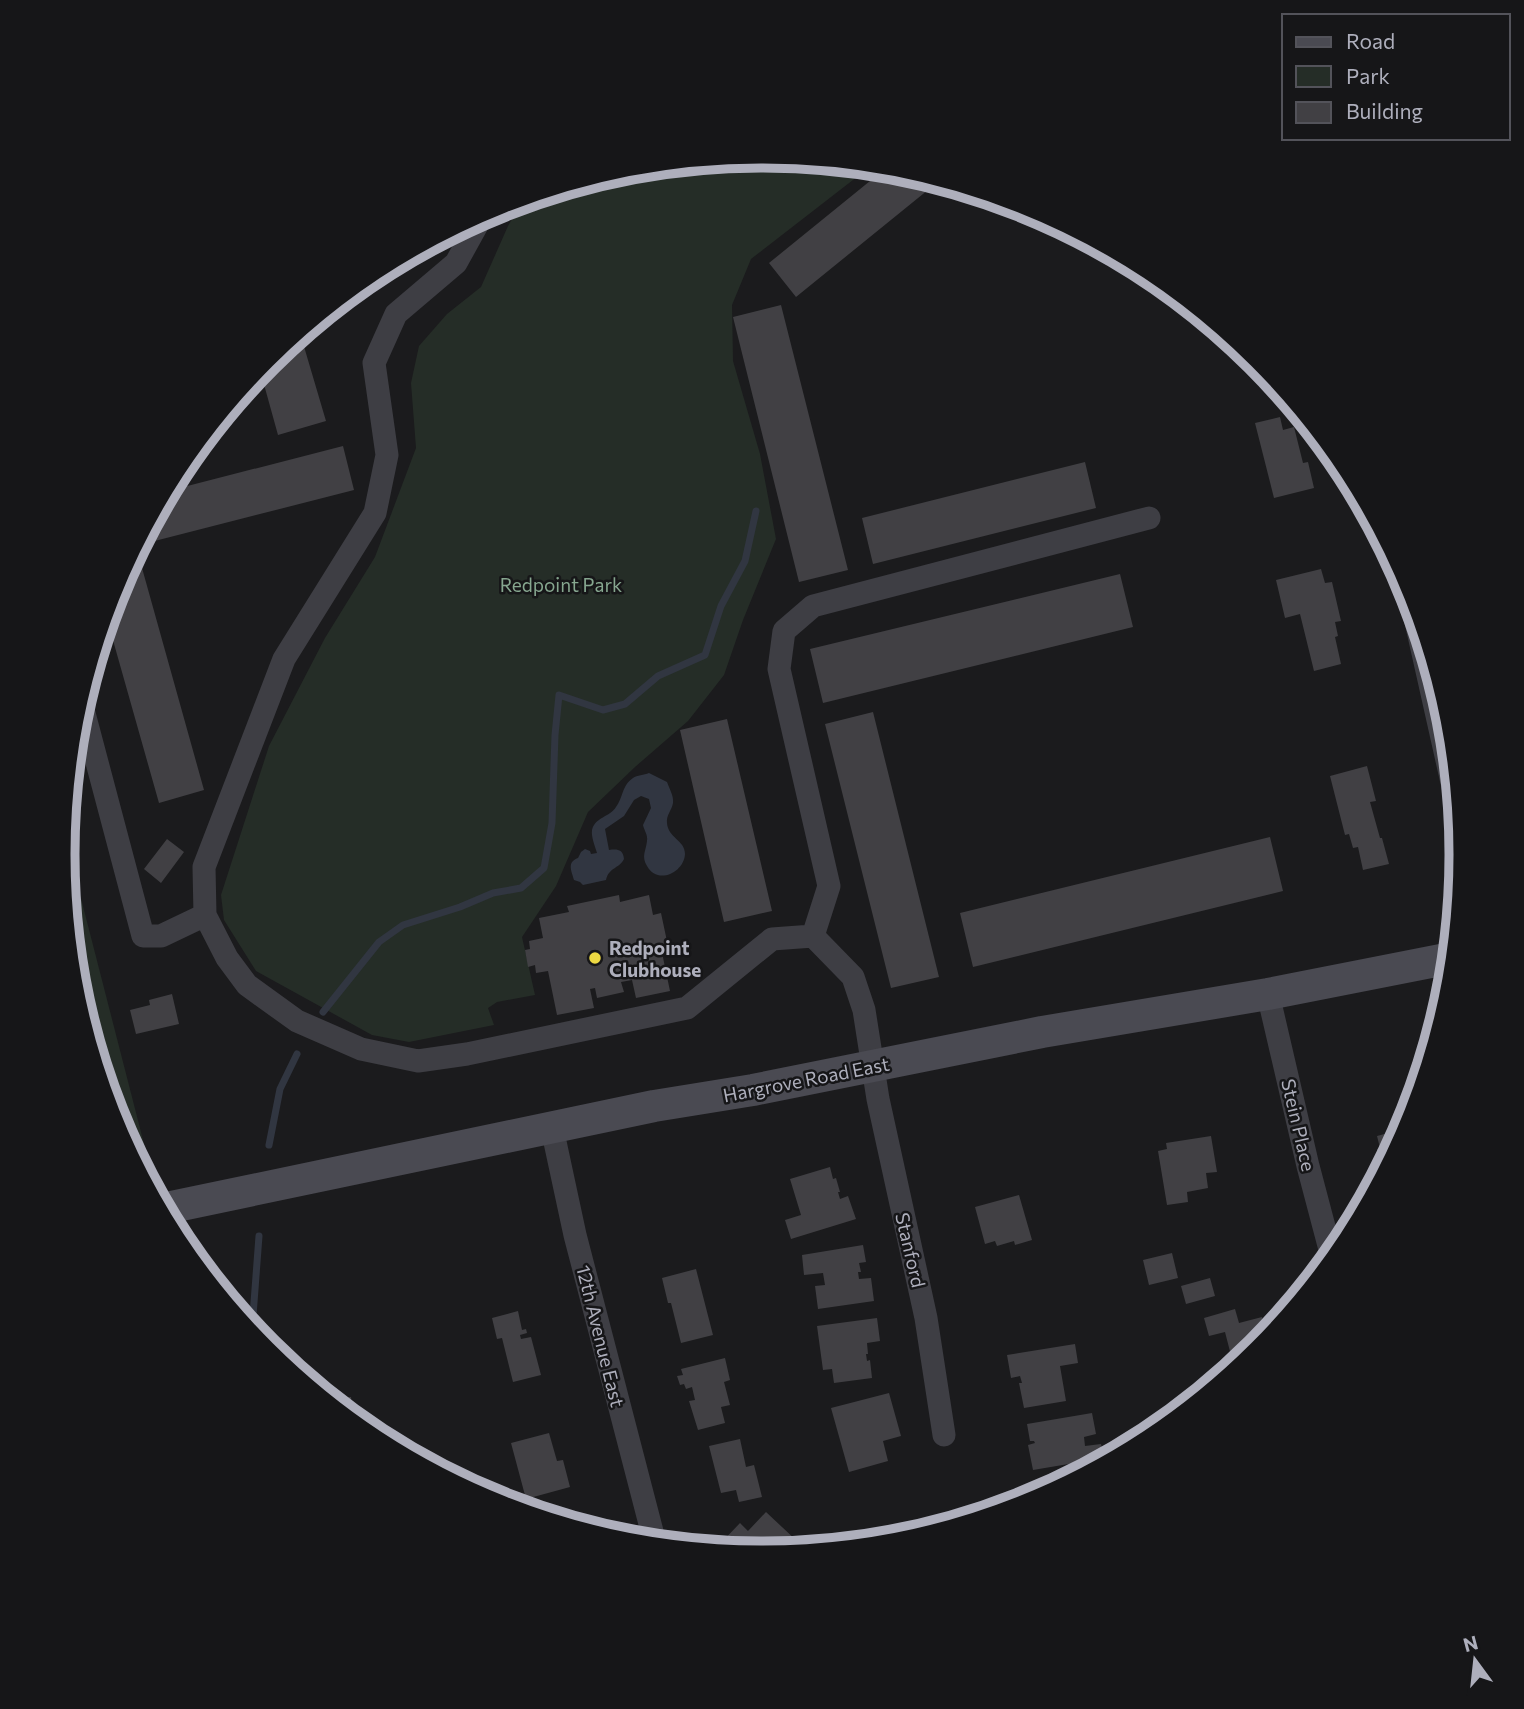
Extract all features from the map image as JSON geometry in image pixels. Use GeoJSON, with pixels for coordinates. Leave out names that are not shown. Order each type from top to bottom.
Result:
{"type":"FeatureCollection","features":[{"type":"Feature","properties":{"kind":"main road","name":"Hargrove Road East"},"geometry":{"type":"LineString","coordinates":[[173,1207],[654,1106],[753,1090],[1081,1025],[1268,994],[1440,960]]}},
{"type":"Feature","properties":{"kind":"street"},"geometry":{"type":"LineString","coordinates":[[473,232],[456,263],[396,314],[374,363],[387,455],[375,513],[284,659],[204,867],[205,915],[227,958],[247,985],[297,1021],[361,1049],[418,1061],[467,1054],[687,1008],[772,939],[813,936],[829,886],[779,669],[784,631],[813,606],[1149,518]]}},
{"type":"Feature","properties":{"kind":"street"},"geometry":{"type":"LineString","coordinates":[[87,726],[143,936],[161,936],[205,915]]}},
{"type":"Feature","properties":{"kind":"street","name":"Stanford"},"geometry":{"type":"LineString","coordinates":[[813,936],[853,978],[864,1010],[880,1111],[926,1318],[944,1435]]}},
{"type":"Feature","properties":{"kind":"street","name":"Stein Place"},"geometry":{"type":"LineString","coordinates":[[1268,994],[1328,1243]]}},
{"type":"Feature","properties":{"kind":"street","name":"12th Avenue East"},"geometry":{"type":"LineString","coordinates":[[552,1128],[575,1235],[652,1532]]}},
{"type":"Feature","properties":{"kind":"green space","name":"Redpoint Park"},"geometry":{"type":"Polygon","coordinates":[[[762,168],[807,169],[859,175],[751,259],[732,305],[733,361],[760,454],[776,539],[724,675],[688,721],[588,812],[556,886],[522,937],[535,995],[497,1002],[488,1008],[494,1025],[409,1042],[372,1035],[256,971],[224,920],[221,895],[269,746],[325,638],[375,557],[416,448],[411,383],[419,346],[447,314],[481,287],[515,214],[541,204],[584,191],[672,174],[762,168]]]}},
{"type":"Feature","properties":{"kind":"green space"},"geometry":{"type":"Polygon","coordinates":[[[76,879],[149,1164],[112,1075],[99,1032],[81,944],[76,879]]]}},
{"type":"Feature","properties":{"kind":"shaded area"},"geometry":{"type":"Polygon","coordinates":[[[649,773],[667,782],[672,795],[673,803],[667,823],[670,832],[684,849],[680,867],[663,876],[651,872],[647,866],[644,856],[647,839],[643,825],[651,808],[649,799],[641,796],[634,800],[624,816],[605,829],[609,850],[621,851],[624,859],[622,862],[609,873],[606,880],[583,885],[574,880],[572,862],[585,849],[591,854],[597,853],[592,836],[594,826],[613,810],[629,781],[649,773]]]}},
{"type":"Feature","properties":{"kind":"building"},"geometry":{"type":"Polygon","coordinates":[[[874,178],[930,189],[796,297],[769,263],[874,178]]]}},
{"type":"Feature","properties":{"kind":"building"},"geometry":{"type":"Polygon","coordinates":[[[781,305],[848,570],[799,582],[733,317],[781,305]]]}},
{"type":"Feature","properties":{"kind":"building"},"geometry":{"type":"Polygon","coordinates":[[[303,344],[326,421],[278,435],[264,383],[303,344]]]}},
{"type":"Feature","properties":{"kind":"building"},"geometry":{"type":"Polygon","coordinates":[[[1280,417],[1283,430],[1294,427],[1303,463],[1308,462],[1314,488],[1274,498],[1255,423],[1280,417]]]}},
{"type":"Feature","properties":{"kind":"building"},"geometry":{"type":"Polygon","coordinates":[[[343,446],[354,490],[151,542],[182,487],[343,446]]]}},
{"type":"Feature","properties":{"kind":"building"},"geometry":{"type":"Polygon","coordinates":[[[1085,462],[1096,508],[873,564],[862,518],[1085,462]]]}},
{"type":"Feature","properties":{"kind":"building"},"geometry":{"type":"Polygon","coordinates":[[[142,568],[204,790],[159,803],[112,635],[138,569],[142,568]]]}},
{"type":"Feature","properties":{"kind":"building"},"geometry":{"type":"Polygon","coordinates":[[[1321,569],[1325,583],[1332,582],[1341,621],[1335,622],[1338,636],[1335,637],[1341,664],[1314,671],[1300,614],[1285,618],[1276,580],[1321,569]]]}},
{"type":"Feature","properties":{"kind":"building"},"geometry":{"type":"Polygon","coordinates":[[[1120,574],[1133,627],[823,703],[810,649],[1120,574]]]}},
{"type":"Feature","properties":{"kind":"building"},"geometry":{"type":"Polygon","coordinates":[[[873,712],[939,977],[891,988],[825,724],[873,712]]]}},
{"type":"Feature","properties":{"kind":"building"},"geometry":{"type":"Polygon","coordinates":[[[727,719],[772,911],[724,922],[680,730],[727,719]]]}},
{"type":"Feature","properties":{"kind":"building"},"geometry":{"type":"Polygon","coordinates":[[[1367,766],[1376,801],[1370,802],[1389,864],[1363,870],[1358,847],[1353,848],[1349,834],[1345,835],[1330,776],[1367,766]]]}},
{"type":"Feature","properties":{"kind":"building"},"geometry":{"type":"Polygon","coordinates":[[[1270,837],[1283,891],[973,967],[960,913],[1270,837]]]}},
{"type":"Feature","properties":{"kind":"building"},"geometry":{"type":"Polygon","coordinates":[[[167,839],[184,852],[161,883],[144,869],[167,839]]]}},
{"type":"Feature","properties":{"kind":"building","name":"Redpoint Clubhouse"},"geometry":{"type":"Polygon","coordinates":[[[619,895],[620,902],[649,895],[653,915],[661,913],[668,946],[661,948],[670,991],[636,998],[632,980],[621,982],[624,992],[597,998],[595,988],[590,989],[594,1008],[557,1015],[548,971],[536,973],[535,965],[528,967],[525,950],[530,949],[529,941],[543,938],[539,918],[569,912],[567,906],[619,895]]]}},
{"type":"Feature","properties":{"kind":"building"},"geometry":{"type":"Polygon","coordinates":[[[172,994],[179,1024],[136,1034],[130,1010],[150,1005],[149,1000],[172,994]]]}},
{"type":"Feature","properties":{"kind":"building"},"geometry":{"type":"Polygon","coordinates":[[[1389,1133],[1377,1160],[1377,1149],[1380,1148],[1377,1136],[1389,1133]]]}},
{"type":"Feature","properties":{"kind":"building"},"geometry":{"type":"Polygon","coordinates":[[[1211,1136],[1217,1172],[1206,1173],[1208,1188],[1187,1192],[1188,1202],[1167,1205],[1158,1151],[1167,1149],[1166,1143],[1211,1136]]]}},
{"type":"Feature","properties":{"kind":"building"},"geometry":{"type":"Polygon","coordinates":[[[830,1167],[833,1179],[836,1178],[840,1199],[848,1196],[856,1219],[791,1239],[785,1220],[801,1215],[790,1179],[830,1167]]]}},
{"type":"Feature","properties":{"kind":"building"},"geometry":{"type":"Polygon","coordinates":[[[1019,1195],[1032,1240],[1015,1245],[1014,1241],[997,1246],[995,1241],[985,1244],[975,1207],[1019,1195]]]}},
{"type":"Feature","properties":{"kind":"building"},"geometry":{"type":"Polygon","coordinates":[[[863,1245],[866,1262],[859,1263],[859,1279],[871,1278],[874,1301],[818,1309],[815,1286],[825,1285],[823,1273],[804,1275],[802,1255],[863,1245]]]}},
{"type":"Feature","properties":{"kind":"building"},"geometry":{"type":"Polygon","coordinates":[[[1172,1253],[1178,1278],[1149,1285],[1143,1260],[1172,1253]]]}},
{"type":"Feature","properties":{"kind":"building"},"geometry":{"type":"Polygon","coordinates":[[[696,1269],[713,1335],[681,1343],[662,1278],[696,1269]]]}},
{"type":"Feature","properties":{"kind":"building"},"geometry":{"type":"Polygon","coordinates":[[[1210,1278],[1215,1296],[1186,1304],[1181,1286],[1210,1278]]]}},
{"type":"Feature","properties":{"kind":"building"},"geometry":{"type":"Polygon","coordinates":[[[1235,1309],[1239,1323],[1262,1317],[1264,1323],[1231,1356],[1225,1332],[1209,1336],[1204,1318],[1235,1309]]]}},
{"type":"Feature","properties":{"kind":"building"},"geometry":{"type":"Polygon","coordinates":[[[518,1311],[522,1330],[526,1329],[527,1333],[520,1335],[521,1339],[531,1337],[541,1375],[513,1382],[502,1338],[497,1339],[492,1318],[518,1311]]]}},
{"type":"Feature","properties":{"kind":"building"},"geometry":{"type":"Polygon","coordinates":[[[877,1318],[880,1341],[867,1343],[866,1354],[867,1361],[870,1360],[872,1378],[834,1383],[832,1369],[823,1370],[817,1326],[877,1318]]]}},
{"type":"Feature","properties":{"kind":"building"},"geometry":{"type":"Polygon","coordinates":[[[1075,1344],[1078,1363],[1060,1366],[1066,1401],[1024,1408],[1020,1376],[1011,1378],[1007,1355],[1075,1344]]]}},
{"type":"Feature","properties":{"kind":"building"},"geometry":{"type":"Polygon","coordinates":[[[725,1358],[730,1380],[724,1382],[730,1405],[721,1407],[725,1423],[698,1430],[689,1401],[695,1400],[692,1387],[686,1389],[684,1384],[680,1385],[677,1376],[683,1375],[681,1369],[725,1358]]]}},
{"type":"Feature","properties":{"kind":"building"},"geometry":{"type":"Polygon","coordinates":[[[889,1393],[901,1436],[883,1441],[888,1461],[849,1472],[831,1408],[889,1393]]]}},
{"type":"Feature","properties":{"kind":"building"},"geometry":{"type":"Polygon","coordinates":[[[351,1397],[352,1405],[344,1399],[351,1397]]]}},
{"type":"Feature","properties":{"kind":"building"},"geometry":{"type":"Polygon","coordinates":[[[1092,1413],[1096,1434],[1084,1437],[1085,1446],[1101,1444],[1102,1450],[1081,1462],[1033,1470],[1028,1445],[1035,1443],[1030,1441],[1027,1424],[1092,1413]]]}},
{"type":"Feature","properties":{"kind":"building"},"geometry":{"type":"Polygon","coordinates":[[[549,1433],[557,1461],[563,1460],[570,1487],[526,1499],[511,1443],[549,1433]]]}},
{"type":"Feature","properties":{"kind":"building"},"geometry":{"type":"Polygon","coordinates":[[[740,1439],[746,1467],[754,1465],[762,1497],[739,1502],[736,1490],[721,1493],[709,1446],[740,1439]]]}},
{"type":"Feature","properties":{"kind":"building"},"geometry":{"type":"Polygon","coordinates":[[[766,1512],[796,1540],[724,1540],[740,1523],[748,1531],[766,1512]]]}},
{"type":"Feature","properties":{"kind":"waterway"},"geometry":{"type":"LineString","coordinates":[[323,1012],[379,942],[403,925],[460,907],[493,893],[521,888],[544,868],[552,823],[559,695],[603,710],[625,704],[658,676],[705,655],[721,606],[745,561],[756,511]]}},
{"type":"Feature","properties":{"kind":"waterway"},"geometry":{"type":"LineString","coordinates":[[269,1145],[280,1089],[297,1054]]}},
{"type":"Feature","properties":{"kind":"waterway"},"geometry":{"type":"LineString","coordinates":[[253,1315],[259,1236]]}},
{"type":"Feature","properties":{"kind":"place","name":"Redpoint Clubhouse"},"geometry":{"type":"Point","coordinates":[595,958]}}]}
